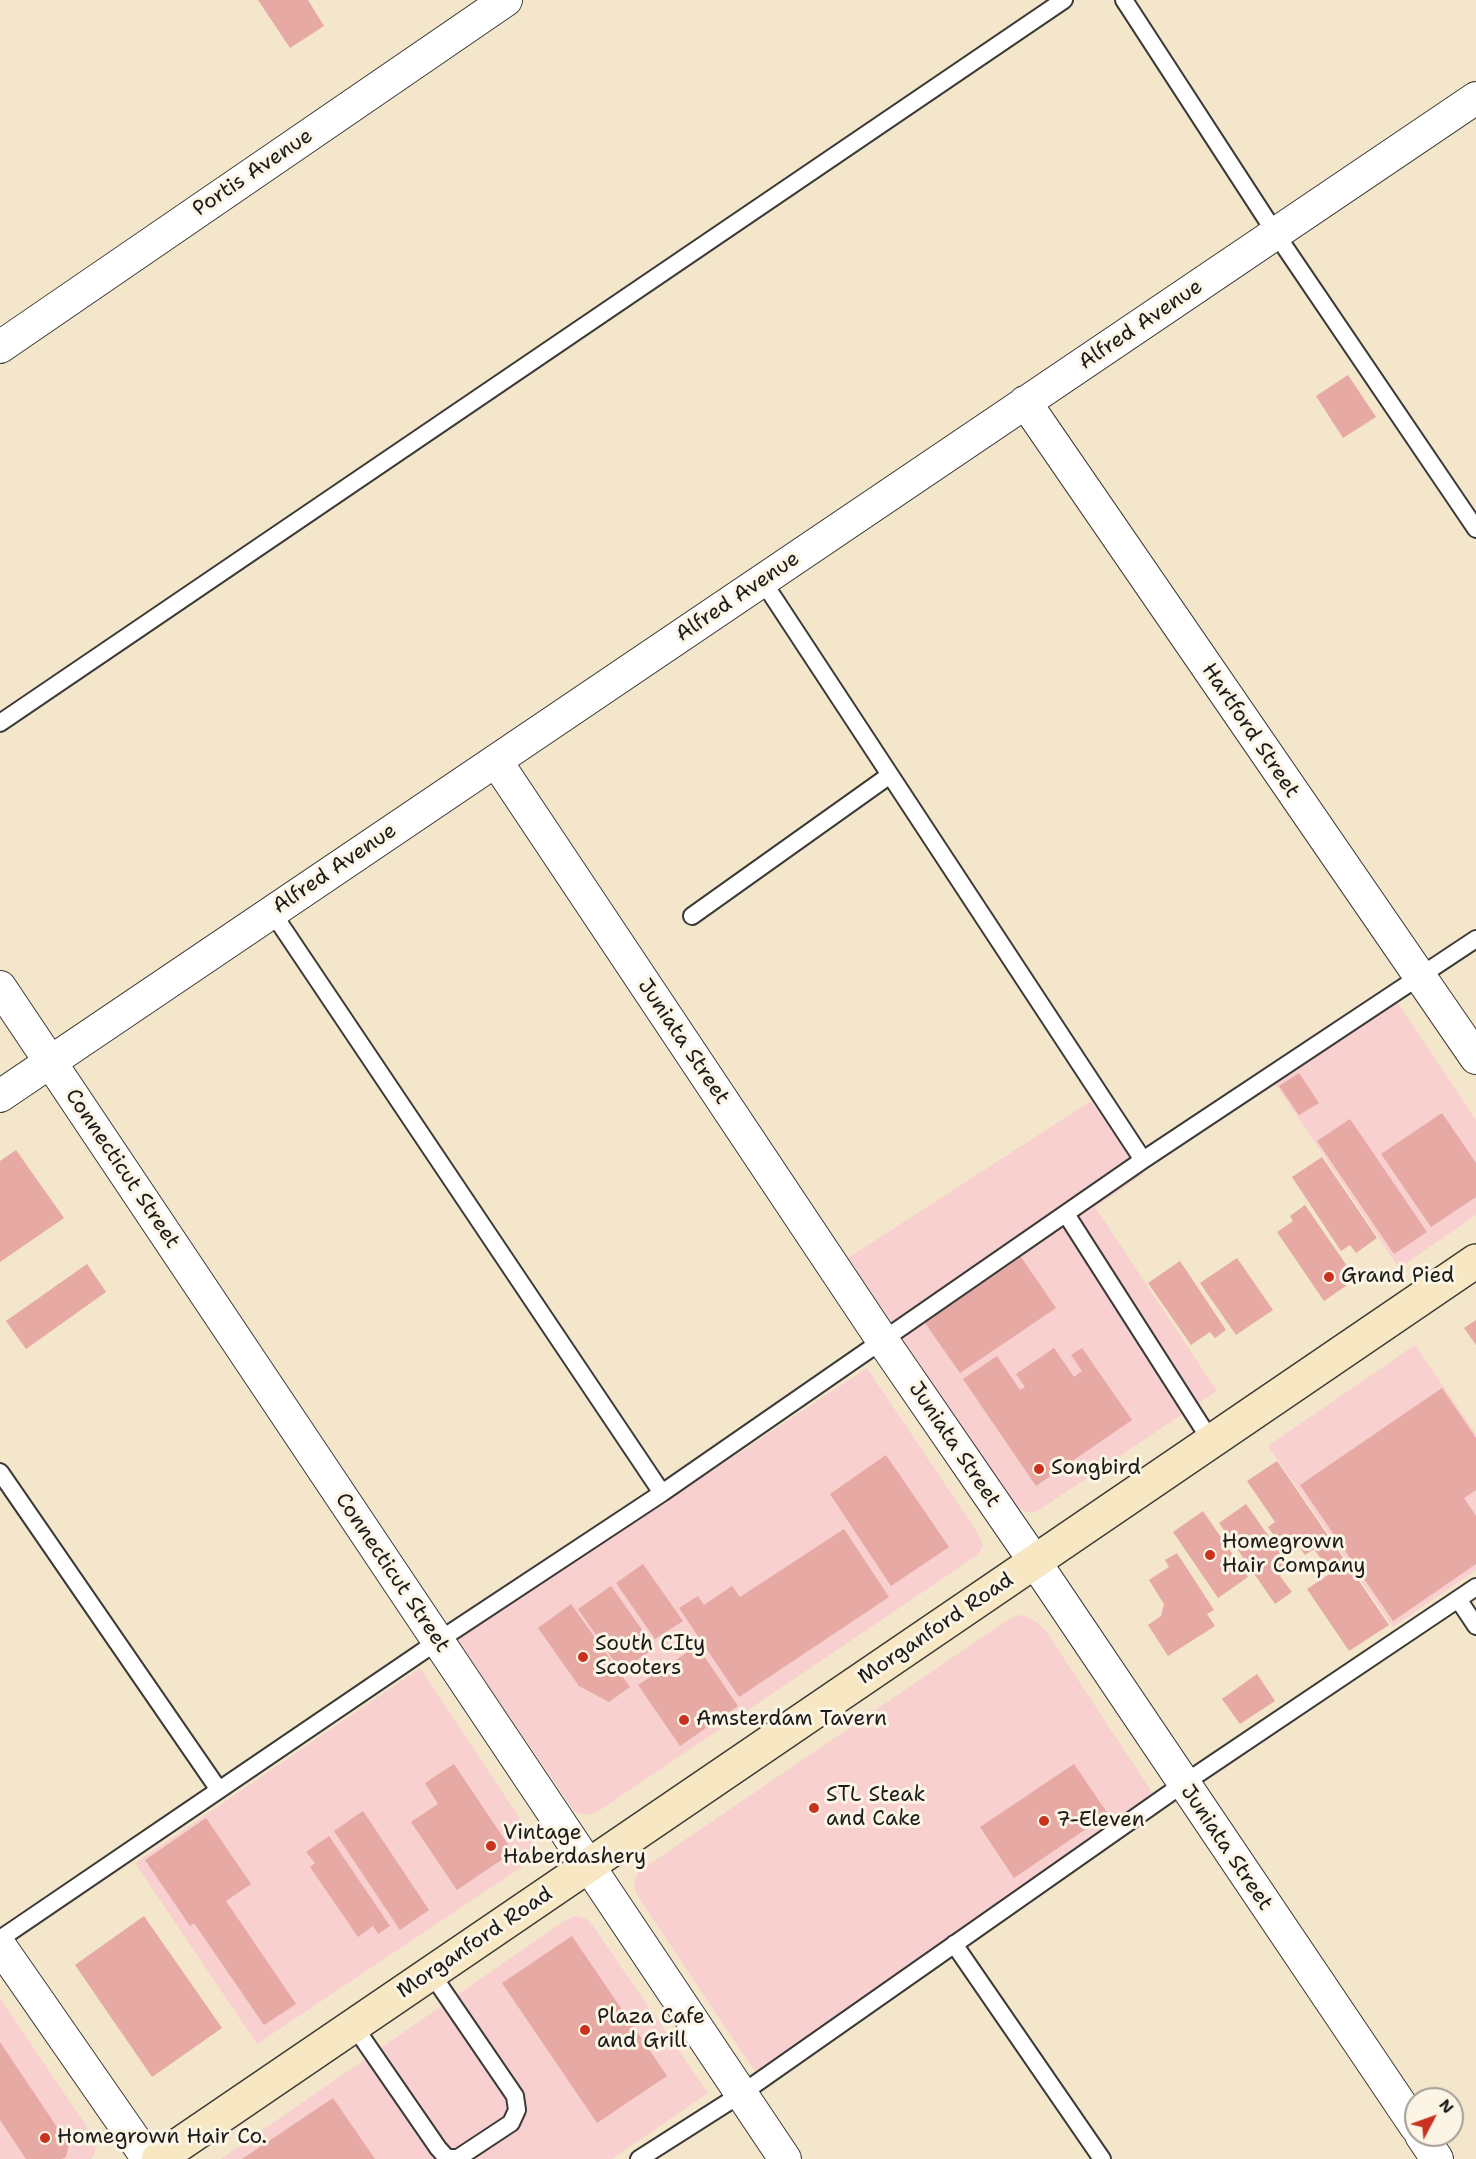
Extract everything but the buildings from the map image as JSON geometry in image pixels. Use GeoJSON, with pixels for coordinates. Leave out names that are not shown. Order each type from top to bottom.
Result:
{"type":"FeatureCollection","features":[{"type":"Feature","properties":{"kind":"street","name":"Portis Avenue"},"geometry":{"type":"LineString","coordinates":[[0,347],[506,0]]}},
{"type":"Feature","properties":{"kind":"street","name":"Alfred Avenue"},"geometry":{"type":"LineString","coordinates":[[0,1096],[1476,98]]}},
{"type":"Feature","properties":{"kind":"street","name":"Hartford Street"},"geometry":{"type":"LineString","coordinates":[[1025,402],[1476,1058]]}},
{"type":"Feature","properties":{"kind":"street","name":"Juniata Street"},"geometry":{"type":"LineString","coordinates":[[496,760],[883,1341],[1404,2109]]}},
{"type":"Feature","properties":{"kind":"street","name":"Connecticut Street"},"geometry":{"type":"LineString","coordinates":[[0,987],[785,2159]]}},
{"type":"Feature","properties":{"kind":"street","name":"Morganford Road"},"geometry":{"type":"LineString","coordinates":[[158,2159],[1476,1261]]}},
{"type":"Feature","properties":{"kind":"street"},"geometry":{"type":"LineString","coordinates":[[0,1946],[148,2159]]}},
{"type":"Feature","properties":{"kind":"lane"},"geometry":{"type":"LineString","coordinates":[[0,723],[1064,0]]}},
{"type":"Feature","properties":{"kind":"lane"},"geometry":{"type":"LineString","coordinates":[[1124,0],[1276,234],[1476,529]]}},
{"type":"Feature","properties":{"kind":"lane"},"geometry":{"type":"LineString","coordinates":[[762,580],[1143,1160]]}},
{"type":"Feature","properties":{"kind":"lane"},"geometry":{"type":"LineString","coordinates":[[692,915],[890,775]]}},
{"type":"Feature","properties":{"kind":"lane"},"geometry":{"type":"LineString","coordinates":[[272,912],[662,1493]]}},
{"type":"Feature","properties":{"kind":"lane"},"geometry":{"type":"LineString","coordinates":[[0,1939],[438,1641],[662,1493],[1143,1160],[1476,939]]}},
{"type":"Feature","properties":{"kind":"lane"},"geometry":{"type":"LineString","coordinates":[[1066,1214],[1211,1441]]}},
{"type":"Feature","properties":{"kind":"lane"},"geometry":{"type":"LineString","coordinates":[[0,1472],[219,1790]]}},
{"type":"Feature","properties":{"kind":"lane"},"geometry":{"type":"LineString","coordinates":[[639,2159],[741,2094],[1183,1784],[1476,1587]]}},
{"type":"Feature","properties":{"kind":"lane"},"geometry":{"type":"LineString","coordinates":[[1458,1599],[1476,1626]]}},
{"type":"Feature","properties":{"kind":"lane"},"geometry":{"type":"LineString","coordinates":[[954,1944],[1102,2159]]}},
{"type":"Feature","properties":{"kind":"lane"},"geometry":{"type":"LineString","coordinates":[[354,2026],[447,2158],[458,2158],[511,2123],[517,2110],[515,2096],[431,1973]]}},
{"type":"Feature","properties":{"kind":"shaded area"},"geometry":{"type":"Polygon","coordinates":[[[1397,1002],[1476,1120],[1476,1215],[1399,1268],[1275,1083],[1397,1002]]]}},
{"type":"Feature","properties":{"kind":"shaded area"},"geometry":{"type":"Polygon","coordinates":[[[1091,1101],[1144,1174],[1095,1207],[1217,1391],[1036,1512],[1028,1512],[1017,1508],[848,1258],[1091,1101]]]}},
{"type":"Feature","properties":{"kind":"shaded area"},"geometry":{"type":"Polygon","coordinates":[[[1415,1345],[1476,1434],[1476,1570],[1393,1627],[1268,1446],[1415,1345]]]}},
{"type":"Feature","properties":{"kind":"shaded area"},"geometry":{"type":"Polygon","coordinates":[[[867,1368],[977,1532],[983,1545],[979,1554],[594,1814],[585,1815],[575,1812],[457,1640],[867,1368]]]}},
{"type":"Feature","properties":{"kind":"shaded area"},"geometry":{"type":"Polygon","coordinates":[[[1023,1615],[1037,1622],[1047,1633],[1154,1795],[756,2073],[637,1895],[634,1883],[638,1872],[1012,1617],[1023,1615]]]}},
{"type":"Feature","properties":{"kind":"shaded area"},"geometry":{"type":"Polygon","coordinates":[[[420,1668],[532,1837],[534,1848],[532,1856],[526,1864],[257,2044],[135,1863],[420,1668]]]}},
{"type":"Feature","properties":{"kind":"shaded area"},"geometry":{"type":"Polygon","coordinates":[[[576,1916],[586,1919],[593,1926],[708,2093],[612,2159],[221,2159],[564,1921],[576,1916]]]}},
{"type":"Feature","properties":{"kind":"shaded area"},"geometry":{"type":"Polygon","coordinates":[[[0,1998],[91,2133],[96,2145],[95,2154],[91,2159],[0,2159],[0,1998]]]}},
{"type":"Feature","properties":{"kind":"place","name":"Grand Pied"},"geometry":{"type":"Point","coordinates":[1329,1277]}},
{"type":"Feature","properties":{"kind":"place","name":"Songbird"},"geometry":{"type":"Point","coordinates":[1039,1469]}},
{"type":"Feature","properties":{"kind":"place","name":"Homegrown Hair Company"},"geometry":{"type":"Point","coordinates":[1210,1555]}},
{"type":"Feature","properties":{"kind":"place","name":"South CIty Scooters"},"geometry":{"type":"Point","coordinates":[583,1657]}},
{"type":"Feature","properties":{"kind":"place","name":"Amsterdam Tavern"},"geometry":{"type":"Point","coordinates":[684,1720]}},
{"type":"Feature","properties":{"kind":"place","name":"STL Steak and Cake"},"geometry":{"type":"Point","coordinates":[814,1808]}},
{"type":"Feature","properties":{"kind":"place","name":"7-Eleven"},"geometry":{"type":"Point","coordinates":[1044,1821]}},
{"type":"Feature","properties":{"kind":"place","name":"Vintage Haberdashery"},"geometry":{"type":"Point","coordinates":[491,1846]}},
{"type":"Feature","properties":{"kind":"place","name":"Plaza Cafe and Grill"},"geometry":{"type":"Point","coordinates":[585,2030]}},
{"type":"Feature","properties":{"kind":"place","name":"Homegrown Hair Co."},"geometry":{"type":"Point","coordinates":[45,2138]}}]}
